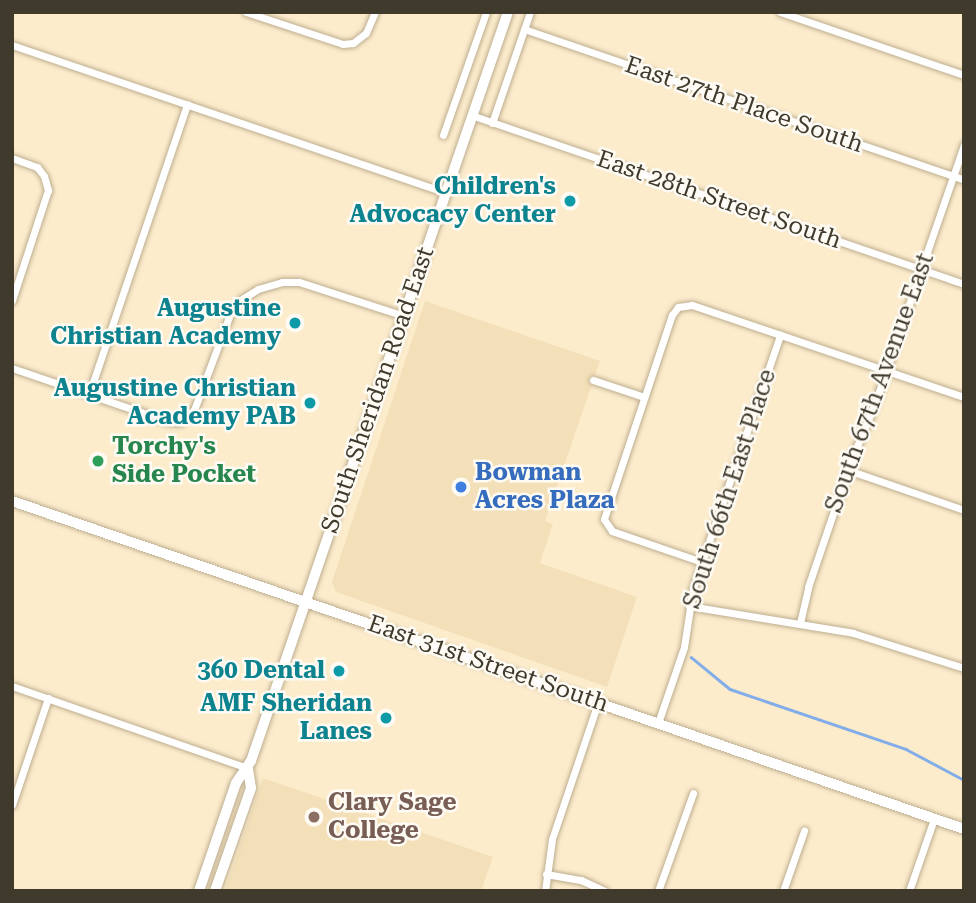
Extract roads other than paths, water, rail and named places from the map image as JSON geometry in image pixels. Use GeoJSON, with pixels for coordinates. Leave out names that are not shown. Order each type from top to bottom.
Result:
{"type":"FeatureCollection","features":[{"type":"Feature","properties":{"kind":"main road","name":"South Sheridan Road East"},"geometry":{"type":"LineString","coordinates":[[200,891],[236,783],[248,768],[508,12]]}},
{"type":"Feature","properties":{"kind":"main road","name":"East 31st Street South"},"geometry":{"type":"LineString","coordinates":[[12,501],[964,829]]}},
{"type":"Feature","properties":{"kind":"main road","name":"South Sheridan Road East"},"geometry":{"type":"LineString","coordinates":[[215,891],[251,788],[248,768]]}},
{"type":"Feature","properties":{"kind":"street"},"geometry":{"type":"LineString","coordinates":[[246,12],[337,43],[358,41],[366,33],[375,12]]}},
{"type":"Feature","properties":{"kind":"street"},"geometry":{"type":"LineString","coordinates":[[443,135],[486,12]]}},
{"type":"Feature","properties":{"kind":"street"},"geometry":{"type":"LineString","coordinates":[[492,122],[530,12]]}},
{"type":"Feature","properties":{"kind":"street"},"geometry":{"type":"LineString","coordinates":[[780,12],[964,75]]}},
{"type":"Feature","properties":{"kind":"street","name":"East 27th Place South"},"geometry":{"type":"LineString","coordinates":[[524,29],[964,180]]}},
{"type":"Feature","properties":{"kind":"street"},"geometry":{"type":"LineString","coordinates":[[12,46],[447,193]]}},
{"type":"Feature","properties":{"kind":"street"},"geometry":{"type":"LineString","coordinates":[[89,394],[187,104]]}},
{"type":"Feature","properties":{"kind":"street","name":"East 28th Street South"},"geometry":{"type":"LineString","coordinates":[[474,116],[964,284]]}},
{"type":"Feature","properties":{"kind":"street","name":"South 67th Avenue East"},"geometry":{"type":"LineString","coordinates":[[800,623],[808,586],[964,144]]}},
{"type":"Feature","properties":{"kind":"street"},"geometry":{"type":"LineString","coordinates":[[12,158],[37,167],[46,180],[47,199],[12,300]]}},
{"type":"Feature","properties":{"kind":"street"},"geometry":{"type":"LineString","coordinates":[[12,368],[167,421],[186,420],[194,410],[229,314],[242,299],[267,286],[295,282],[314,285],[404,316]]}},
{"type":"Feature","properties":{"kind":"street"},"geometry":{"type":"LineString","coordinates":[[702,562],[616,533],[605,523],[605,512],[672,315],[681,305],[692,305],[964,397]]}},
{"type":"Feature","properties":{"kind":"street","name":"South 66th East Place"},"geometry":{"type":"LineString","coordinates":[[658,723],[684,647],[689,606],[702,562],[780,335]]}},
{"type":"Feature","properties":{"kind":"street"},"geometry":{"type":"LineString","coordinates":[[593,380],[644,397]]}},
{"type":"Feature","properties":{"kind":"street"},"geometry":{"type":"LineString","coordinates":[[848,470],[964,510]]}},
{"type":"Feature","properties":{"kind":"street"},"geometry":{"type":"LineString","coordinates":[[689,606],[853,633],[964,668]]}},
{"type":"Feature","properties":{"kind":"street"},"geometry":{"type":"LineString","coordinates":[[12,686],[248,768]]}},
{"type":"Feature","properties":{"kind":"street"},"geometry":{"type":"LineString","coordinates":[[12,805],[48,698]]}},
{"type":"Feature","properties":{"kind":"street"},"geometry":{"type":"LineString","coordinates":[[545,891],[555,827],[598,702]]}},
{"type":"Feature","properties":{"kind":"street"},"geometry":{"type":"LineString","coordinates":[[659,891],[693,793]]}},
{"type":"Feature","properties":{"kind":"street"},"geometry":{"type":"LineString","coordinates":[[909,891],[934,819]]}},
{"type":"Feature","properties":{"kind":"street"},"geometry":{"type":"LineString","coordinates":[[783,891],[804,831]]}},
{"type":"Feature","properties":{"kind":"street"},"geometry":{"type":"LineString","coordinates":[[546,874],[581,880],[605,891]]}},
{"type":"Feature","properties":{"kind":"waterway"},"geometry":{"type":"LineString","coordinates":[[691,657],[730,689],[906,749],[964,780]]}},
{"type":"Feature","properties":{"kind":"place","name":"Children's Advocacy Center"},"geometry":{"type":"Point","coordinates":[570,201]}},
{"type":"Feature","properties":{"kind":"place","name":"Augustine Christian Academy"},"geometry":{"type":"Point","coordinates":[295,323]}},
{"type":"Feature","properties":{"kind":"place","name":"Augustine Christian Academy PAB"},"geometry":{"type":"Point","coordinates":[310,403]}},
{"type":"Feature","properties":{"kind":"place","name":"Torchy's Side Pocket"},"geometry":{"type":"Point","coordinates":[98,461]}},
{"type":"Feature","properties":{"kind":"place","name":"Bowman Acres Plaza"},"geometry":{"type":"Point","coordinates":[461,487]}},
{"type":"Feature","properties":{"kind":"place","name":"360 Dental"},"geometry":{"type":"Point","coordinates":[339,671]}},
{"type":"Feature","properties":{"kind":"place","name":"AMF Sheridan Lanes"},"geometry":{"type":"Point","coordinates":[386,718]}},
{"type":"Feature","properties":{"kind":"place","name":"Clary Sage College"},"geometry":{"type":"Point","coordinates":[314,817]}}]}
